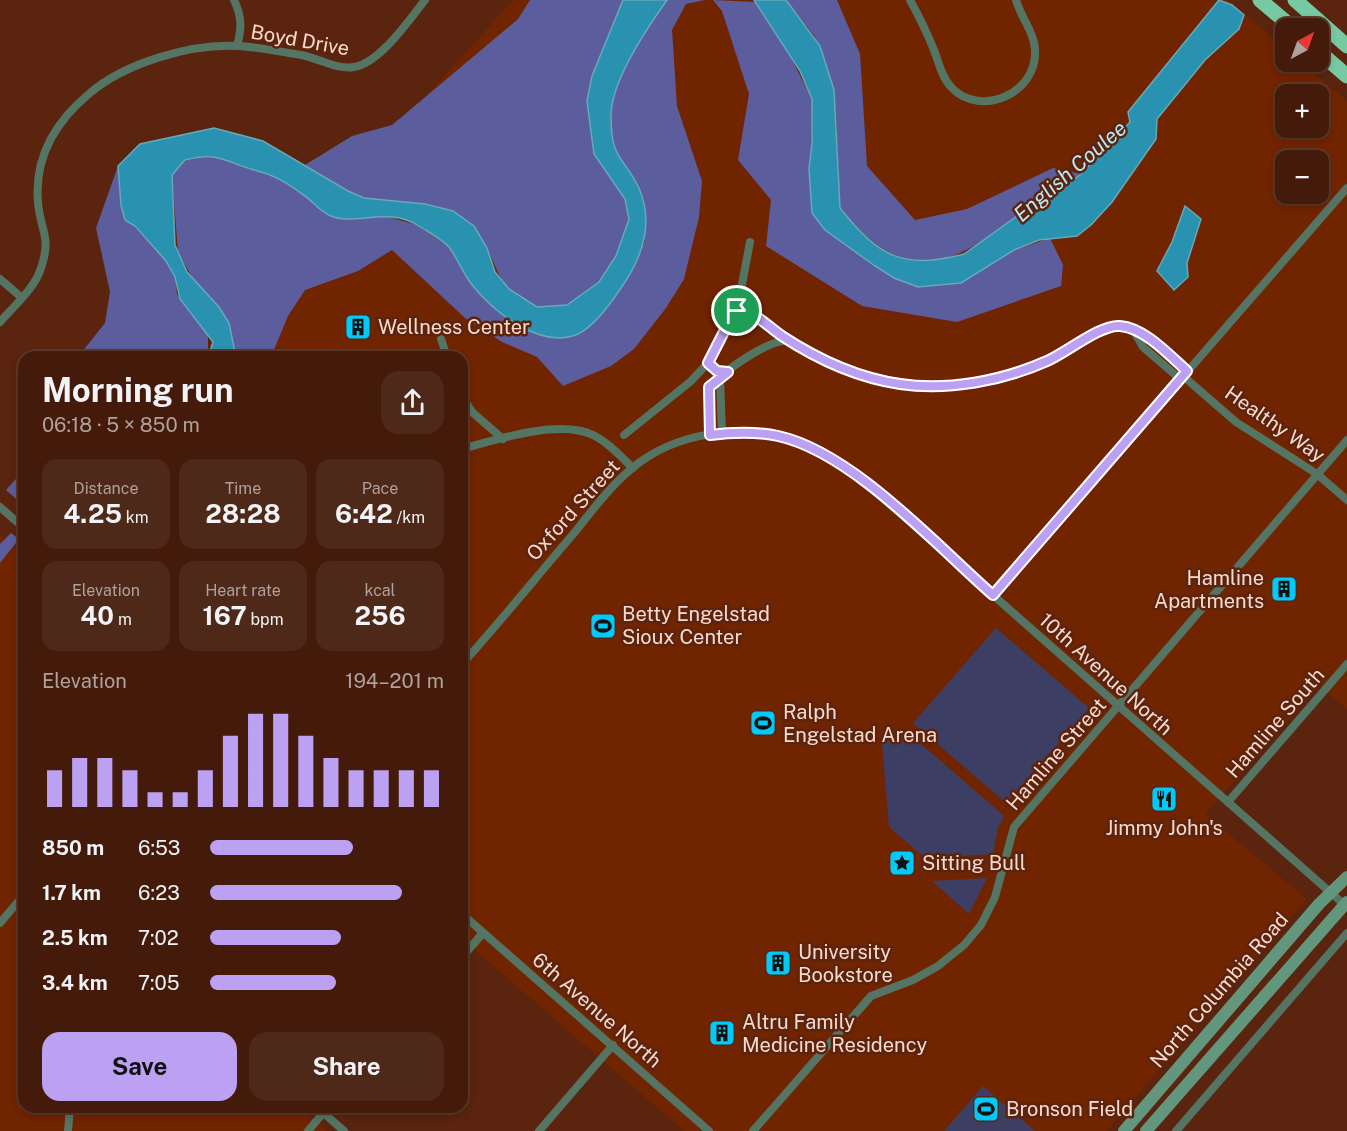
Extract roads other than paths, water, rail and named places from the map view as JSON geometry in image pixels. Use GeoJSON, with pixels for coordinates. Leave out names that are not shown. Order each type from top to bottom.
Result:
{"type":"FeatureCollection","features":[{"type":"Feature","properties":{"kind":"highway"},"geometry":{"type":"LineString","coordinates":[[1260,0],[1281,18]]}},
{"type":"Feature","properties":{"kind":"highway"},"geometry":{"type":"LineString","coordinates":[[1295,0],[1347,46]]}},
{"type":"Feature","properties":{"kind":"highway"},"geometry":{"type":"LineString","coordinates":[[1329,60],[1347,76]]}},
{"type":"Feature","properties":{"kind":"main road","name":"North Columbia Road"},"geometry":{"type":"LineString","coordinates":[[1124,1131],[1330,893],[1347,877]]}},
{"type":"Feature","properties":{"kind":"main road","name":"North Columbia Road"},"geometry":{"type":"LineString","coordinates":[[1148,1130],[1346,905]]}},
{"type":"Feature","properties":{"kind":"street"},"geometry":{"type":"LineString","coordinates":[[234,0],[241,14],[241,29],[237,46]]}},
{"type":"Feature","properties":{"kind":"street","name":"Boyd Drive"},"geometry":{"type":"LineString","coordinates":[[0,322],[41,271],[47,233],[38,204],[41,163],[48,140],[66,115],[92,91],[129,69],[164,55],[237,46],[305,56],[337,66],[354,67],[369,61],[384,48],[426,0]]}},
{"type":"Feature","properties":{"kind":"street"},"geometry":{"type":"LineString","coordinates":[[910,0],[948,83],[959,94],[980,101],[1004,98],[1013,93],[1022,86],[1034,65],[1034,40],[1016,0]]}},
{"type":"Feature","properties":{"kind":"street"},"geometry":{"type":"LineString","coordinates":[[993,595],[1347,188]]}},
{"type":"Feature","properties":{"kind":"street"},"geometry":{"type":"LineString","coordinates":[[624,435],[690,382],[708,363],[729,320],[737,311],[750,242]]}},
{"type":"Feature","properties":{"kind":"street"},"geometry":{"type":"LineString","coordinates":[[0,279],[21,297]]}},
{"type":"Feature","properties":{"kind":"street"},"geometry":{"type":"LineString","coordinates":[[737,311],[751,313],[790,341]]}},
{"type":"Feature","properties":{"kind":"street","name":"Healthy Way"},"geometry":{"type":"LineString","coordinates":[[790,341],[824,359],[874,378],[900,384],[944,385],[982,381],[1025,369],[1070,350],[1108,327],[1124,327],[1153,342],[1183,375],[1236,422],[1317,474],[1347,500]]}},
{"type":"Feature","properties":{"kind":"street"},"geometry":{"type":"LineString","coordinates":[[441,339],[445,351]]}},
{"type":"Feature","properties":{"kind":"street"},"geometry":{"type":"LineString","coordinates":[[710,435],[708,391],[720,378],[753,353],[777,343],[790,341]]}},
{"type":"Feature","properties":{"kind":"street"},"geometry":{"type":"LineString","coordinates":[[708,363],[717,371],[728,372]]}},
{"type":"Feature","properties":{"kind":"street"},"geometry":{"type":"LineString","coordinates":[[720,378],[722,434]]}},
{"type":"Feature","properties":{"kind":"street"},"geometry":{"type":"LineString","coordinates":[[468,406],[472,412],[503,439]]}},
{"type":"Feature","properties":{"kind":"street"},"geometry":{"type":"LineString","coordinates":[[468,448],[555,429],[581,430],[601,440],[633,468]]}},
{"type":"Feature","properties":{"kind":"street","name":"Oxford Street"},"geometry":{"type":"LineString","coordinates":[[468,657],[611,488],[633,468],[668,446],[710,435],[743,431],[778,436]]}},
{"type":"Feature","properties":{"kind":"street","name":"10th Avenue North"},"geometry":{"type":"LineString","coordinates":[[778,436],[805,444],[833,459],[860,478],[1118,708],[1346,905]]}},
{"type":"Feature","properties":{"kind":"street","name":"Hamline Street"},"geometry":{"type":"LineString","coordinates":[[753,1131],[871,996],[913,980],[939,966],[964,945],[981,925],[995,897],[1014,827],[1347,440]]}},
{"type":"Feature","properties":{"kind":"street"},"geometry":{"type":"LineString","coordinates":[[0,507],[18,523]]}},
{"type":"Feature","properties":{"kind":"street","name":"Hamline South"},"geometry":{"type":"LineString","coordinates":[[1228,802],[1347,664]]}},
{"type":"Feature","properties":{"kind":"street"},"geometry":{"type":"LineString","coordinates":[[0,923],[18,902]]}},
{"type":"Feature","properties":{"kind":"street","name":"6th Avenue North"},"geometry":{"type":"LineString","coordinates":[[468,919],[709,1131]]}},
{"type":"Feature","properties":{"kind":"street"},"geometry":{"type":"LineString","coordinates":[[468,950],[483,933]]}},
{"type":"Feature","properties":{"kind":"street"},"geometry":{"type":"LineString","coordinates":[[1176,1131],[1347,933]]}},
{"type":"Feature","properties":{"kind":"street"},"geometry":{"type":"LineString","coordinates":[[539,1131],[613,1045]]}},
{"type":"Feature","properties":{"kind":"street"},"geometry":{"type":"LineString","coordinates":[[68,1131],[70,1113]]}},
{"type":"Feature","properties":{"kind":"street"},"geometry":{"type":"LineString","coordinates":[[308,1131],[320,1113]]}},
{"type":"Feature","properties":{"kind":"street"},"geometry":{"type":"LineString","coordinates":[[327,1113],[344,1131]]}},
{"type":"Feature","properties":{"kind":"street"},"geometry":{"type":"LineString","coordinates":[[1135,1118],[1148,1130]]}},
{"type":"Feature","properties":{"kind":"place","name":"Wellness Center"},"geometry":{"type":"Point","coordinates":[358,327]}},
{"type":"Feature","properties":{"kind":"place","name":"Hamline Apartments"},"geometry":{"type":"Point","coordinates":[1284,589]}},
{"type":"Feature","properties":{"kind":"place","name":"Betty Engelstad Sioux Center"},"geometry":{"type":"Point","coordinates":[603,626]}},
{"type":"Feature","properties":{"kind":"place","name":"Ralph Engelstad Arena"},"geometry":{"type":"Point","coordinates":[763,723]}},
{"type":"Feature","properties":{"kind":"place","name":"Jimmy John's"},"geometry":{"type":"Point","coordinates":[1164,799]}},
{"type":"Feature","properties":{"kind":"place","name":"Sitting Bull"},"geometry":{"type":"Point","coordinates":[902,863]}},
{"type":"Feature","properties":{"kind":"place","name":"University Bookstore"},"geometry":{"type":"Point","coordinates":[778,963]}},
{"type":"Feature","properties":{"kind":"place","name":"Altru Family Medicine Residency"},"geometry":{"type":"Point","coordinates":[722,1033]}},
{"type":"Feature","properties":{"kind":"place","name":"Bronson Field"},"geometry":{"type":"Point","coordinates":[986,1109]}},
{"type":"Feature","properties":{"kind":"water label","name":"English Coulee"},"geometry":{"type":"Point","coordinates":[1070,171]}}]}
